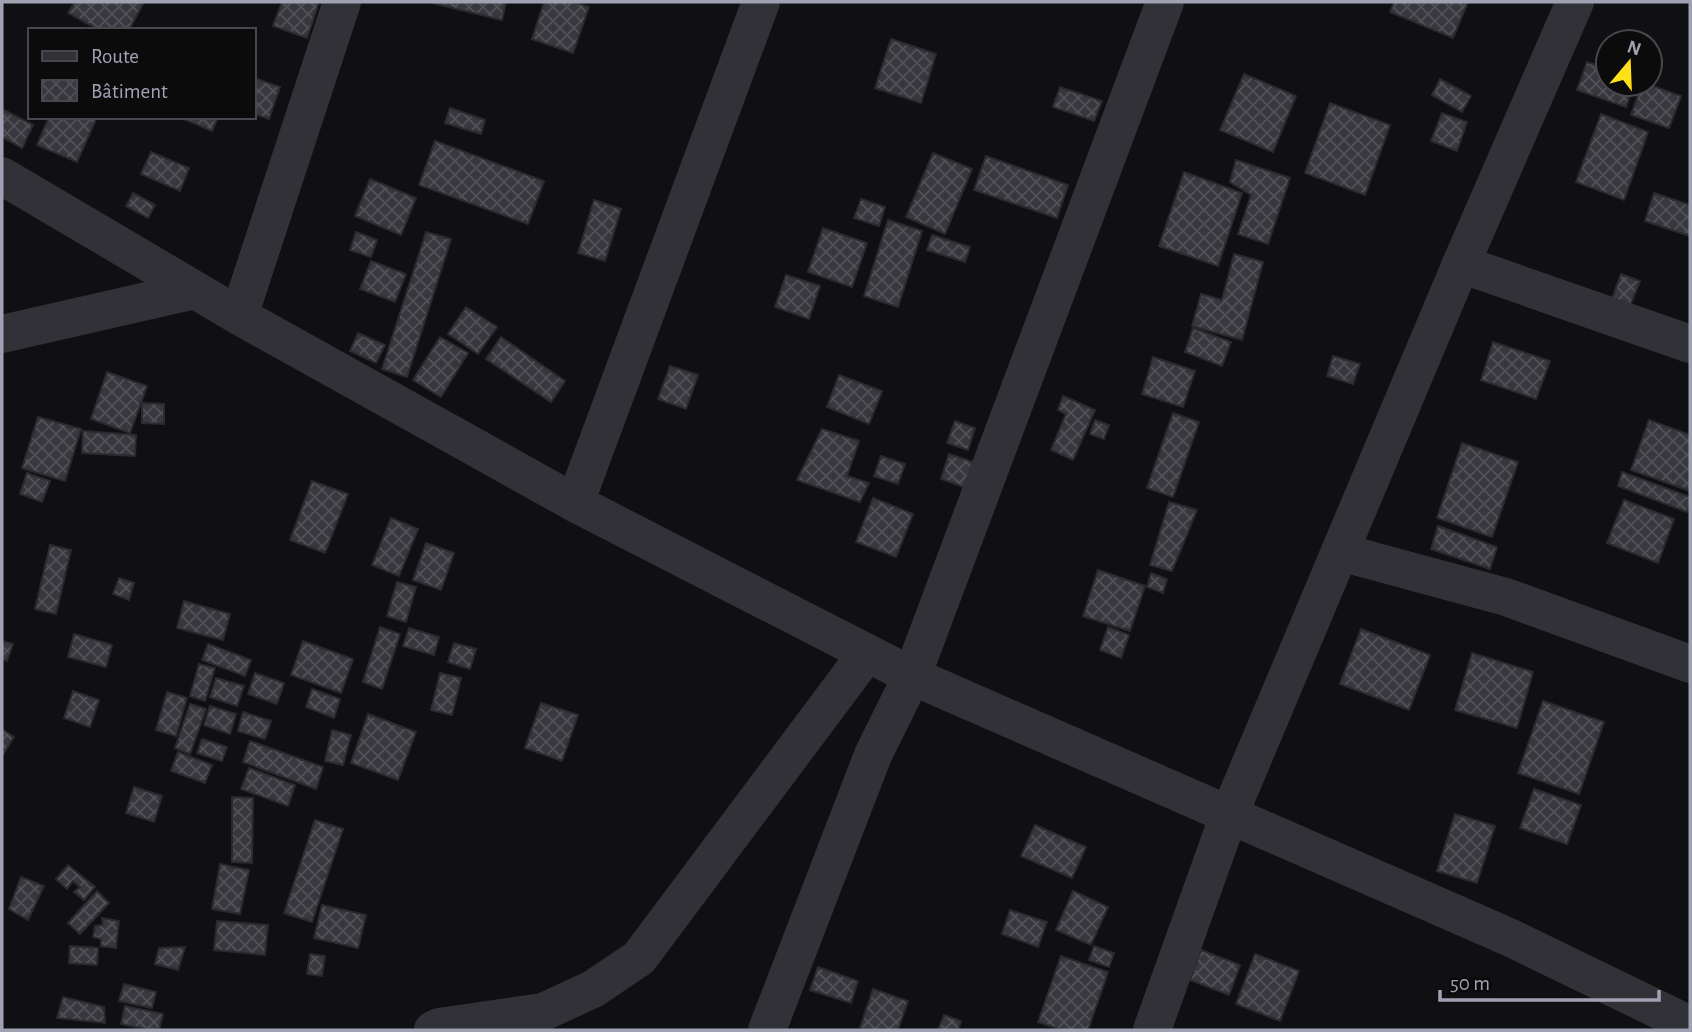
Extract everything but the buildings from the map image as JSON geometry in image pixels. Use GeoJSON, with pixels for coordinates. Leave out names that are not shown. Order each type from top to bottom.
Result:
{"type":"FeatureCollection","features":[{"type":"Feature","properties":{"kind":"street"},"geometry":{"type":"LineString","coordinates":[[239,317],[342,2]]}},
{"type":"Feature","properties":{"kind":"street"},"geometry":{"type":"LineString","coordinates":[[575,503],[761,2]]}},
{"type":"Feature","properties":{"kind":"street"},"geometry":{"type":"LineString","coordinates":[[767,1030],[873,755],[912,676],[1165,2]]}},
{"type":"Feature","properties":{"kind":"street"},"geometry":{"type":"LineString","coordinates":[[1152,1030],[1229,815],[1461,264],[1575,2]]}},
{"type":"Feature","properties":{"kind":"street"},"geometry":{"type":"LineString","coordinates":[[2,176],[239,317],[575,503],[912,676],[1511,938],[1690,1025]]}},
{"type":"Feature","properties":{"kind":"street"},"geometry":{"type":"LineString","coordinates":[[1461,264],[1690,344]]}},
{"type":"Feature","properties":{"kind":"street"},"geometry":{"type":"LineString","coordinates":[[2,334],[195,290]]}},
{"type":"Feature","properties":{"kind":"street"},"geometry":{"type":"LineString","coordinates":[[1339,552],[1506,597],[1690,664]]}},
{"type":"Feature","properties":{"kind":"street"},"geometry":{"type":"LineString","coordinates":[[433,1030],[543,1012],[593,989],[639,958],[867,653]]}}]}
